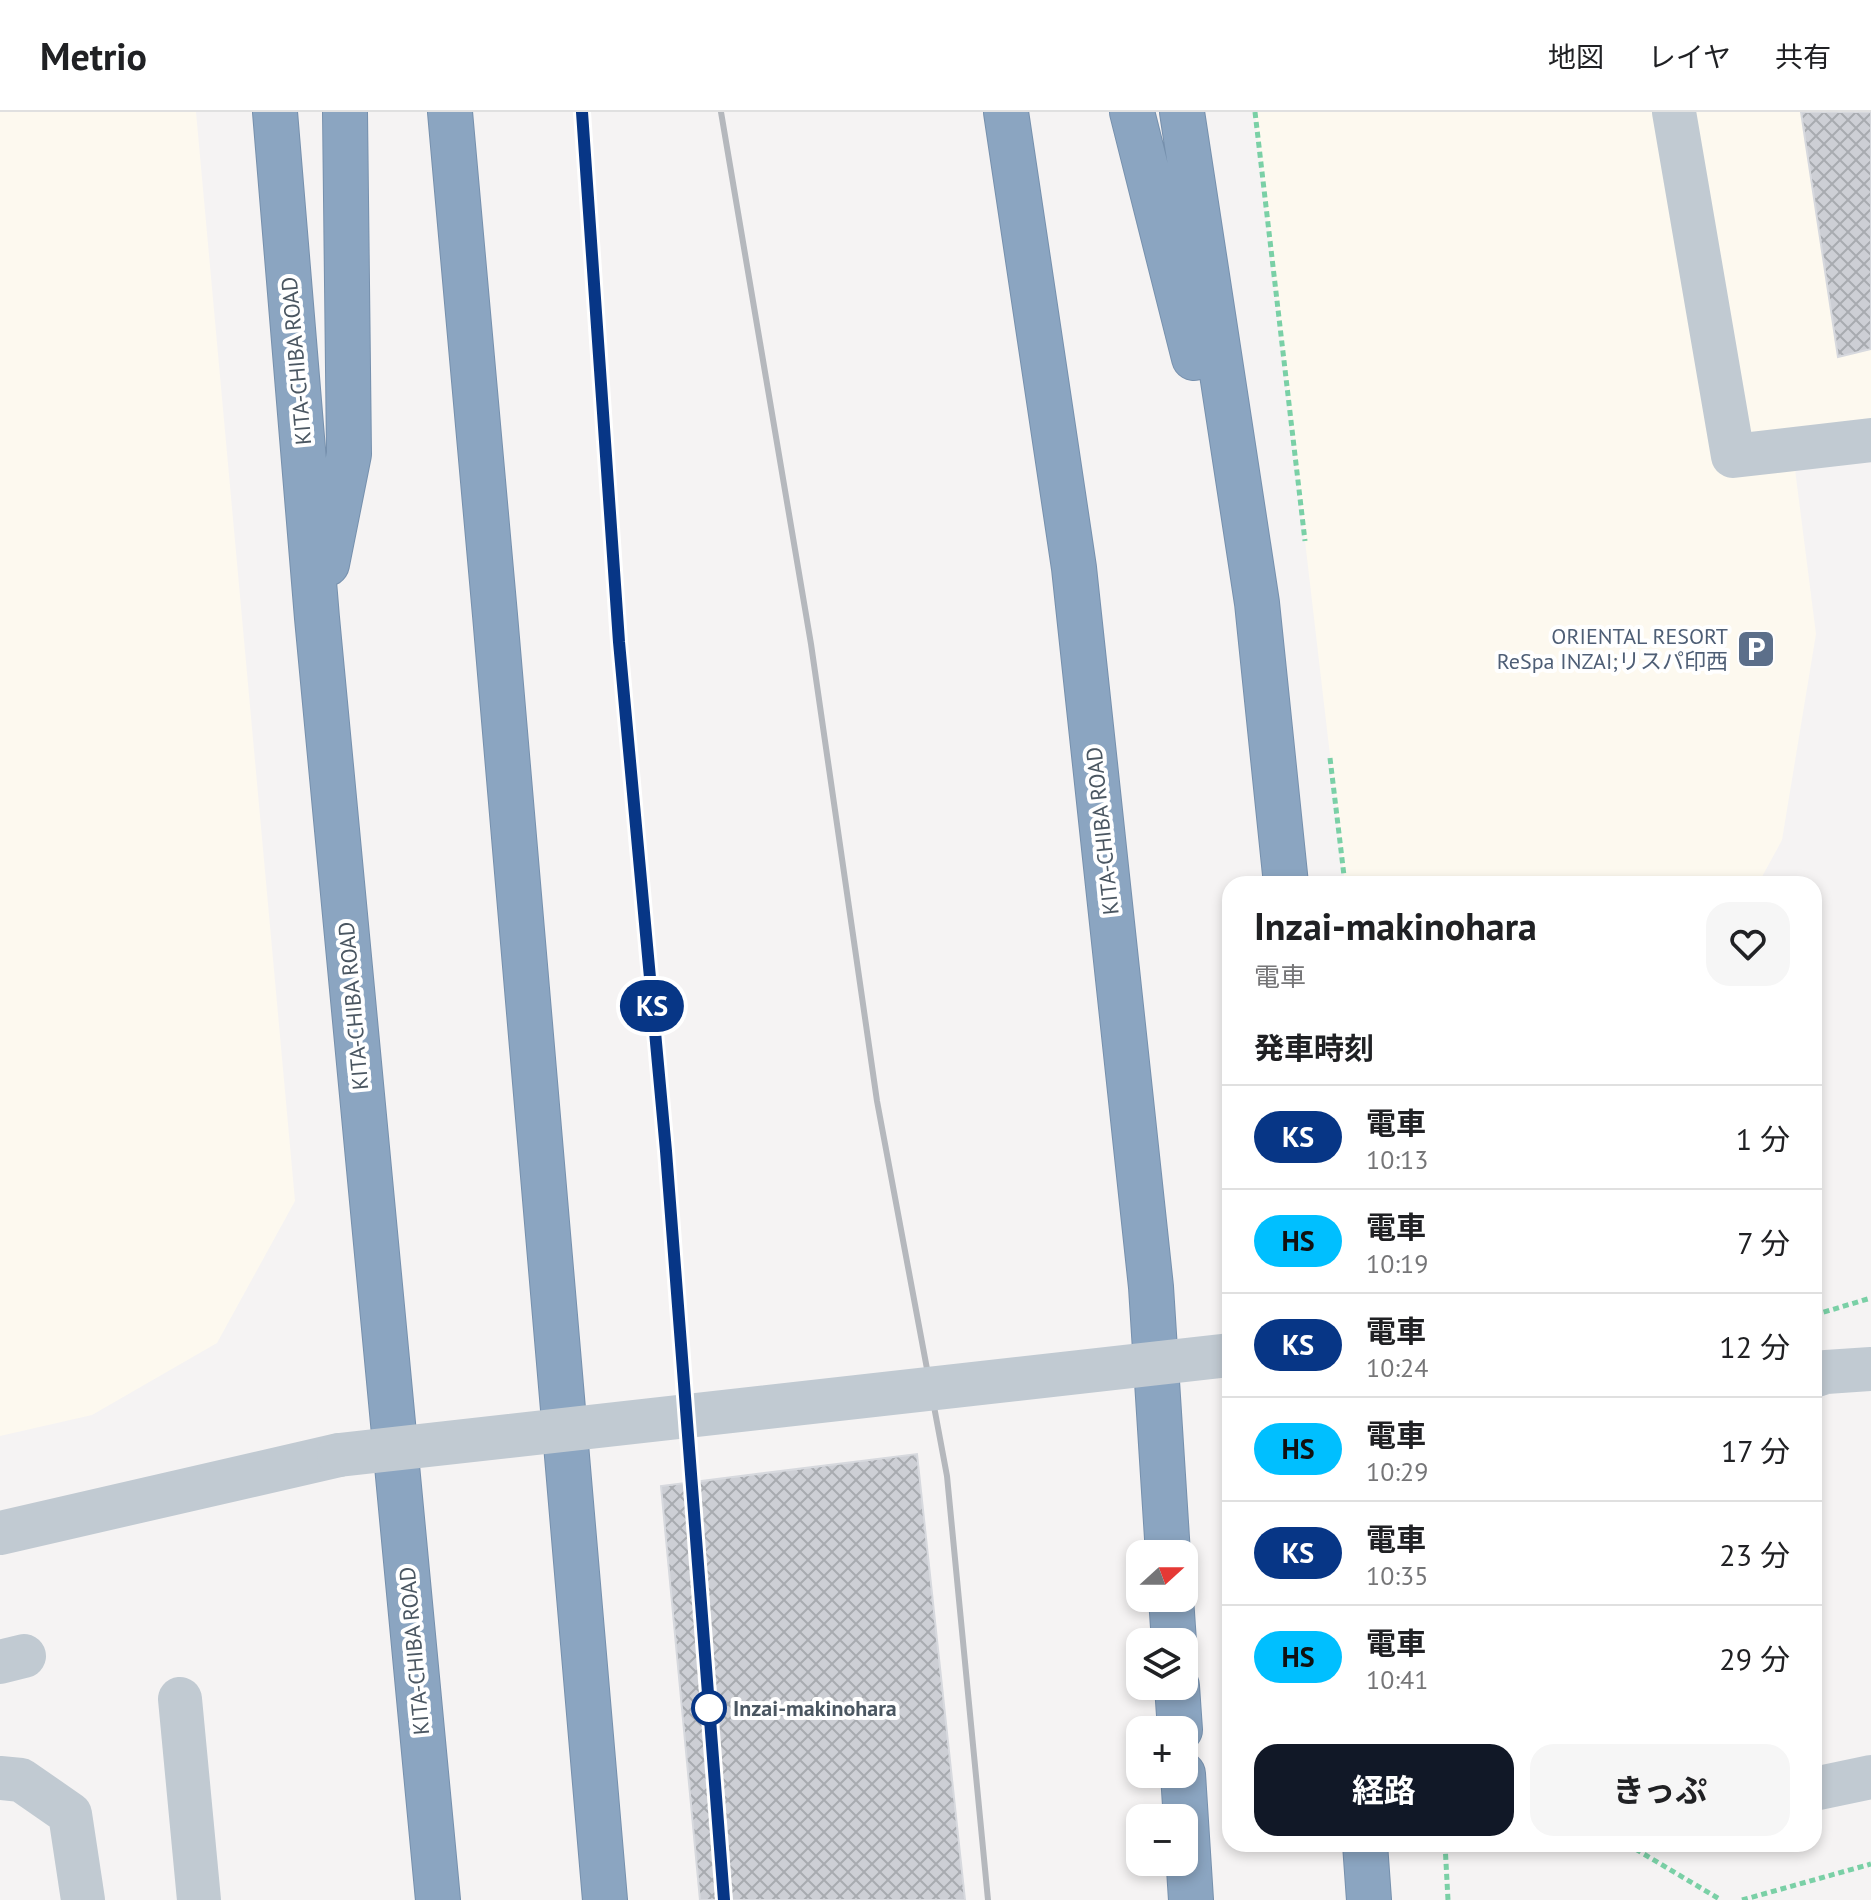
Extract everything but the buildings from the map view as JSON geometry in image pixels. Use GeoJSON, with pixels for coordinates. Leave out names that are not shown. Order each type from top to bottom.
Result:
{"type":"FeatureCollection","features":[{"type":"Feature","properties":{"kind":"highway","name":"KITA-CHIBA ROAD"},"geometry":{"type":"LineString","coordinates":[[275,112],[317,618],[438,1900]]}},
{"type":"Feature","properties":{"kind":"highway"},"geometry":{"type":"LineString","coordinates":[[317,618],[349,454],[345,112]]}},
{"type":"Feature","properties":{"kind":"highway"},"geometry":{"type":"LineString","coordinates":[[450,112],[605,1900]]}},
{"type":"Feature","properties":{"kind":"highway","name":"KITA-CHIBA ROAD"},"geometry":{"type":"LineString","coordinates":[[1006,112],[1076,584],[1151,1287],[1167,1540]]}},
{"type":"Feature","properties":{"kind":"highway"},"geometry":{"type":"LineString","coordinates":[[1132,112],[1257,603]]}},
{"type":"Feature","properties":{"kind":"highway"},"geometry":{"type":"LineString","coordinates":[[1182,112],[1257,603],[1285,876]]}},
{"type":"Feature","properties":{"kind":"highway"},"geometry":{"type":"LineString","coordinates":[[1184,1788],[1191,1900]]}},
{"type":"Feature","properties":{"kind":"highway"},"geometry":{"type":"LineString","coordinates":[[1366,1852],[1369,1900]]}},
{"type":"Feature","properties":{"kind":"street"},"geometry":{"type":"LineString","coordinates":[[1674,112],[1733,456],[1871,440]]}},
{"type":"Feature","properties":{"kind":"street"},"geometry":{"type":"LineString","coordinates":[[0,1533],[339,1455],[1222,1356]]}},
{"type":"Feature","properties":{"kind":"street"},"geometry":{"type":"LineString","coordinates":[[1822,1373],[1871,1369]]}},
{"type":"Feature","properties":{"kind":"street"},"geometry":{"type":"LineString","coordinates":[[180,1699],[199,1900]]}},
{"type":"Feature","properties":{"kind":"street"},"geometry":{"type":"LineString","coordinates":[[1822,1787],[1871,1777]]}},
{"type":"Feature","properties":{"kind":"street"},"geometry":{"type":"LineString","coordinates":[[0,1778],[21,1780],[70,1814],[83,1900]]}},
{"type":"Feature","properties":{"kind":"path"},"geometry":{"type":"LineString","coordinates":[[1255,112],[1307,553]]}},
{"type":"Feature","properties":{"kind":"path"},"geometry":{"type":"LineString","coordinates":[[1329,742],[1344,876]]}},
{"type":"Feature","properties":{"kind":"path"},"geometry":{"type":"LineString","coordinates":[[1822,1313],[1871,1298]]}},
{"type":"Feature","properties":{"kind":"path"},"geometry":{"type":"LineString","coordinates":[[1445,1852],[1448,1900]]}},
{"type":"Feature","properties":{"kind":"path"},"geometry":{"type":"LineString","coordinates":[[1640,1852],[1721,1900]]}},
{"type":"Feature","properties":{"kind":"path"},"geometry":{"type":"LineString","coordinates":[[1742,1900],[1871,1864]]}},
{"type":"Feature","properties":{"kind":"shaded area"},"geometry":{"type":"Polygon","coordinates":[[[0,112],[196,112],[295,1201],[217,1343],[92,1415],[0,1436],[0,112]]]}},
{"type":"Feature","properties":{"kind":"shaded area"},"geometry":{"type":"Polygon","coordinates":[[[1255,112],[1871,112],[1871,426],[1791,438],[1816,634],[1782,840],[1762,876],[1344,876],[1255,112]]]}},
{"type":"Feature","properties":{"kind":"railway"},"geometry":{"type":"LineString","coordinates":[[582,112],[619,642],[666,1151],[724,1900]]}},
{"type":"Feature","properties":{"kind":"railway"},"geometry":{"type":"LineString","coordinates":[[721,112],[811,644],[877,1101],[947,1476],[988,1900]]}},
{"type":"Feature","properties":{"kind":"train","name":"KS"},"geometry":{"type":"LineString","coordinates":[[582,112],[619,642],[666,1151],[724,1900]]}},
{"type":"Feature","properties":{"kind":"place","name":"ORIENTAL RESORT ReSpa INZAI;リスパ印西"},"geometry":{"type":"Point","coordinates":[1756,649]}},
{"type":"Feature","properties":{"kind":"place","name":"Inzai-makinohara"},"geometry":{"type":"Point","coordinates":[709,1708]}}]}
